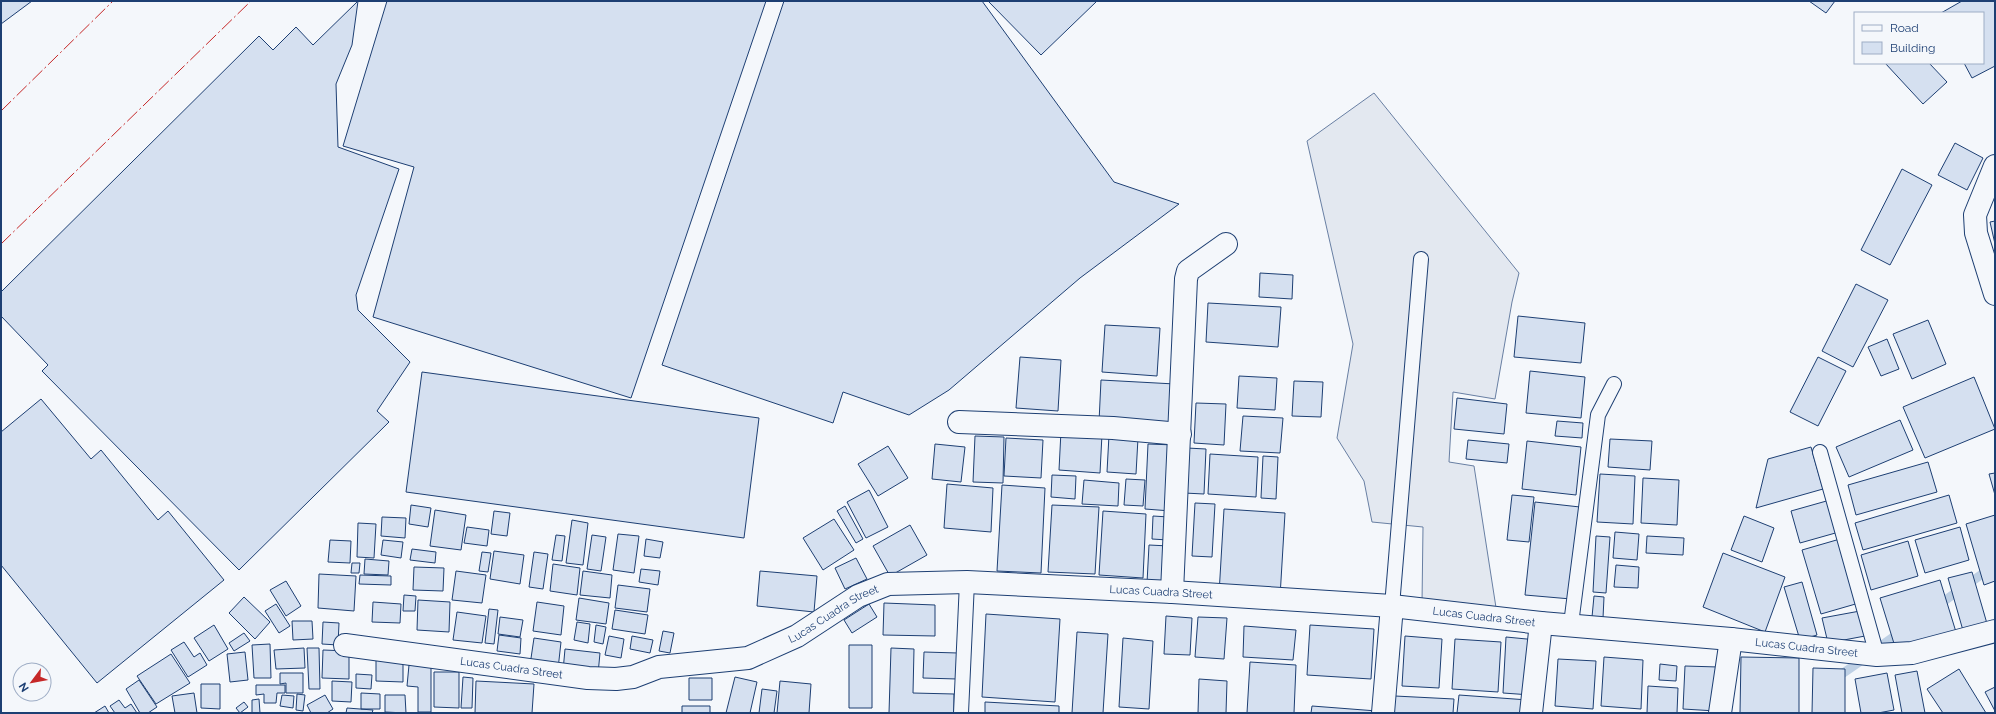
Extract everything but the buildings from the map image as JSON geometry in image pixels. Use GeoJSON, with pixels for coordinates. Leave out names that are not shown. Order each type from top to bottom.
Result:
{"type":"FeatureCollection","features":[{"type":"Feature","properties":{"kind":"street"},"geometry":{"type":"LineString","coordinates":[[1995,166],[1975,215],[1976,233],[1995,294]]}},
{"type":"Feature","properties":{"kind":"street"},"geometry":{"type":"LineString","coordinates":[[1172,592],[1186,279],[1188,271],[1226,244]]}},
{"type":"Feature","properties":{"kind":"street"},"geometry":{"type":"LineString","coordinates":[[959,422],[1113,428],[1180,434]]}},
{"type":"Feature","properties":{"kind":"street","name":"Lucas Cuadra Street"},"geometry":{"type":"LineString","coordinates":[[345,645],[588,678],[616,679],[633,677],[659,667],[748,658],[797,636],[858,596],[888,584],[967,582],[1172,592],[1392,606],[1541,623],[1571,624],[1731,639],[1878,655],[1912,653],[1995,631]]}},
{"type":"Feature","properties":{"kind":"street"},"geometry":{"type":"LineString","coordinates":[[1383,713],[1392,606]]}},
{"type":"Feature","properties":{"kind":"street"},"geometry":{"type":"LineString","coordinates":[[1531,713],[1541,623]]}},
{"type":"Feature","properties":{"kind":"street"},"geometry":{"type":"LineString","coordinates":[[1720,713],[1731,639]]}},
{"type":"Feature","properties":{"kind":"lane"},"geometry":{"type":"LineString","coordinates":[[1392,606],[1421,259]]}},
{"type":"Feature","properties":{"kind":"lane"},"geometry":{"type":"LineString","coordinates":[[1571,624],[1598,415],[1614,384]]}},
{"type":"Feature","properties":{"kind":"lane"},"geometry":{"type":"LineString","coordinates":[[1820,452],[1878,655]]}},
{"type":"Feature","properties":{"kind":"lane"},"geometry":{"type":"LineString","coordinates":[[961,713],[967,582]]}},
{"type":"Feature","properties":{"kind":"shaded area"},"geometry":{"type":"Polygon","coordinates":[[[1374,93],[1519,273],[1512,302],[1495,399],[1453,392],[1449,462],[1474,466],[1497,614],[1422,603],[1423,527],[1372,522],[1364,481],[1337,438],[1353,344],[1307,141],[1374,93]]]}},
{"type":"Feature","properties":{"kind":"waterway"},"geometry":{"type":"LineString","coordinates":[[1937,606],[1995,565]]}},
{"type":"Feature","properties":{"kind":"waterway"},"geometry":{"type":"LineString","coordinates":[[1875,650],[1902,631]]}},
{"type":"Feature","properties":{"kind":"waterway"},"geometry":{"type":"LineString","coordinates":[[1836,678],[1865,658]]}},
{"type":"Feature","properties":{"kind":"power"},"geometry":{"type":"LineString","coordinates":[[1,111],[113,1]]}},
{"type":"Feature","properties":{"kind":"power"},"geometry":{"type":"LineString","coordinates":[[1,244],[251,1]]}}]}
